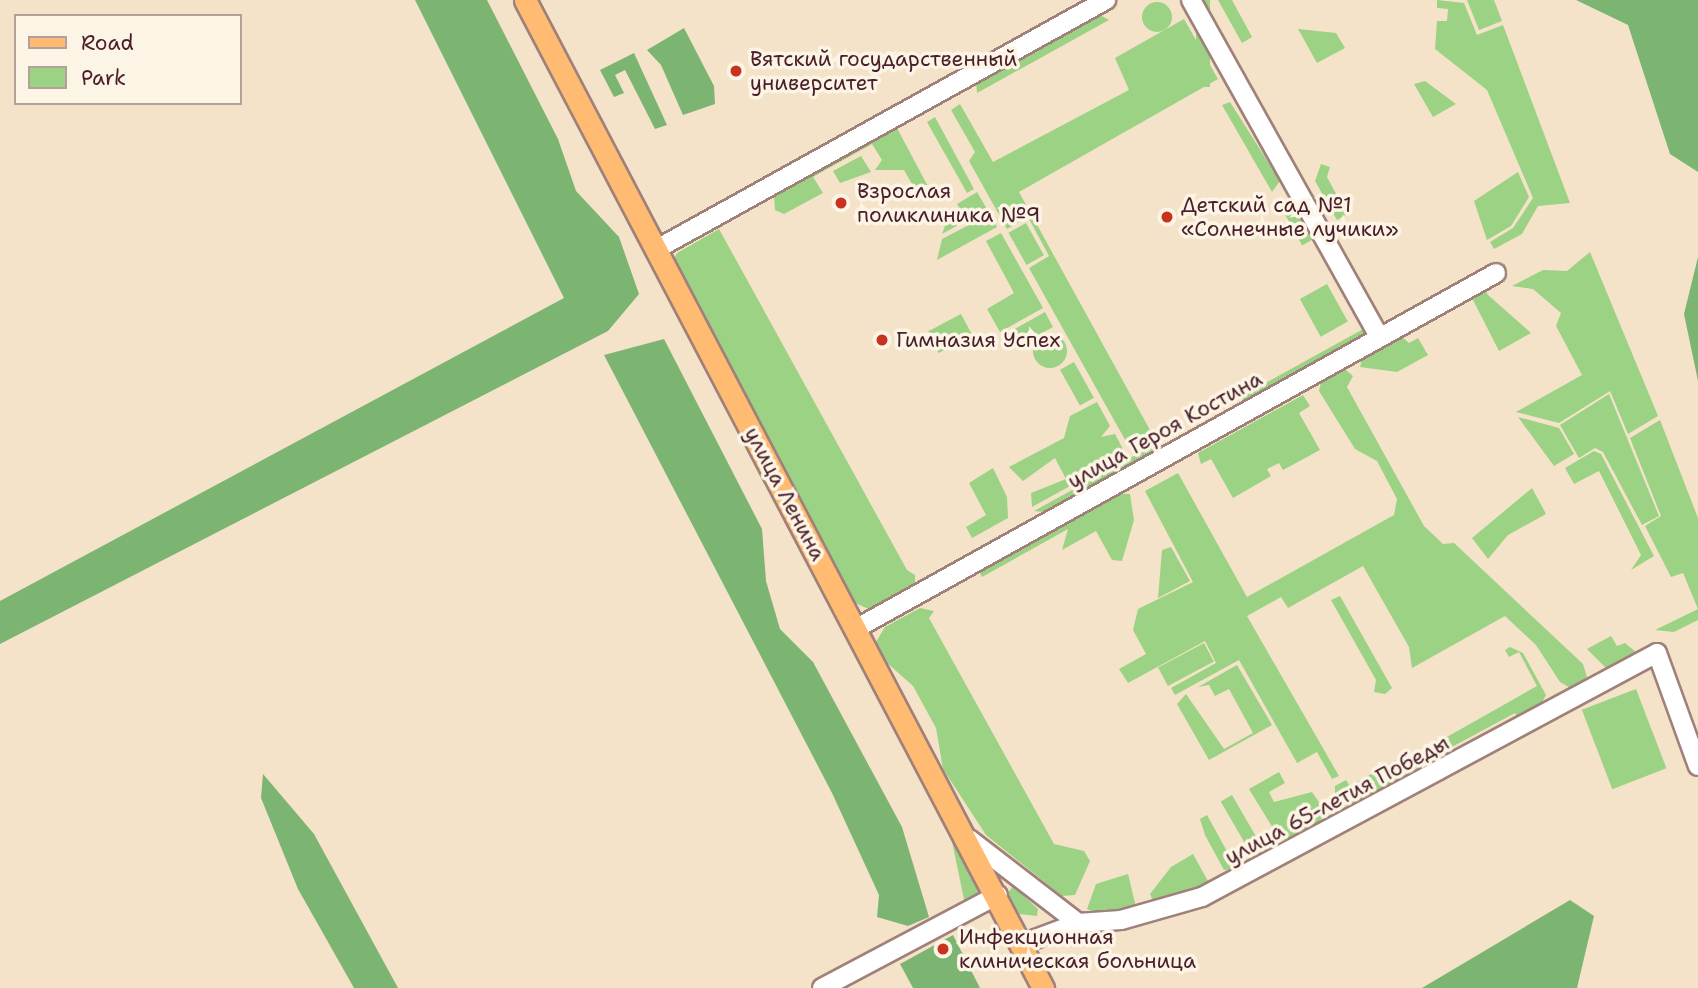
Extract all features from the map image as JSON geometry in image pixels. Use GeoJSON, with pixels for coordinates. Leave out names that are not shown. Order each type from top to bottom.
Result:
{"type":"FeatureCollection","features":[{"type":"Feature","properties":{"kind":"main road","name":"улица Ленина"},"geometry":{"type":"LineString","coordinates":[[525,0],[969,839],[1043,988]]}},
{"type":"Feature","properties":{"kind":"street"},"geometry":{"type":"LineString","coordinates":[[655,250],[1106,0]]}},
{"type":"Feature","properties":{"kind":"street"},"geometry":{"type":"LineString","coordinates":[[1191,0],[1379,336]]}},
{"type":"Feature","properties":{"kind":"street","name":"улица Героя Костина"},"geometry":{"type":"LineString","coordinates":[[857,628],[1496,273]]}},
{"type":"Feature","properties":{"kind":"street","name":"улица 65-летия Победы"},"geometry":{"type":"LineString","coordinates":[[1022,944],[1079,923],[1121,920],[1202,897],[1657,653],[1698,766]]}},
{"type":"Feature","properties":{"kind":"street"},"geometry":{"type":"LineString","coordinates":[[969,839],[1079,923]]}},
{"type":"Feature","properties":{"kind":"street"},"geometry":{"type":"LineString","coordinates":[[822,988],[998,895]]}},
{"type":"Feature","properties":{"kind":"green space"},"geometry":{"type":"Polygon","coordinates":[[[415,0],[487,0],[558,139],[576,191],[619,237],[639,294],[608,331],[0,644],[0,601],[564,298],[415,0]]]}},
{"type":"Feature","properties":{"kind":"green space"},"geometry":{"type":"Polygon","coordinates":[[[1196,0],[1210,0],[1210,87],[1196,87],[1196,0]]]}},
{"type":"Feature","properties":{"kind":"green space"},"geometry":{"type":"Polygon","coordinates":[[[1218,0],[1232,0],[1252,37],[1242,43],[1218,0]]]}},
{"type":"Feature","properties":{"kind":"green space"},"geometry":{"type":"Polygon","coordinates":[[[1437,0],[1464,3],[1477,35],[1503,25],[1570,203],[1538,206],[1522,234],[1494,249],[1490,242],[1513,228],[1533,198],[1487,90],[1435,49],[1437,21],[1447,21],[1448,9],[1437,8],[1437,0]]]}},
{"type":"Feature","properties":{"kind":"green space"},"geometry":{"type":"Polygon","coordinates":[[[1467,0],[1494,0],[1502,21],[1479,30],[1467,0]]]}},
{"type":"Feature","properties":{"kind":"green space"},"geometry":{"type":"Polygon","coordinates":[[[1576,0],[1698,0],[1698,172],[1670,154],[1628,25],[1576,0]]]}},
{"type":"Feature","properties":{"kind":"green space"},"geometry":{"type":"Polygon","coordinates":[[[1157,2],[1167,7],[1172,17],[1167,27],[1157,32],[1147,27],[1142,17],[1147,7],[1157,2]]]}},
{"type":"Feature","properties":{"kind":"green space"},"geometry":{"type":"Polygon","coordinates":[[[1100,15],[1109,20],[977,93],[976,82],[1100,15]]]}},
{"type":"Feature","properties":{"kind":"green space"},"geometry":{"type":"Polygon","coordinates":[[[1184,19],[1218,79],[1019,192],[1156,441],[1133,454],[1029,268],[1049,256],[1028,217],[1007,229],[969,161],[975,152],[951,110],[960,104],[993,162],[1129,90],[1115,58],[1184,19]]]}},
{"type":"Feature","properties":{"kind":"green space"},"geometry":{"type":"Polygon","coordinates":[[[684,28],[714,86],[715,104],[683,115],[661,65],[647,50],[684,28]]]}},
{"type":"Feature","properties":{"kind":"green space"},"geometry":{"type":"Polygon","coordinates":[[[1298,29],[1336,33],[1345,48],[1317,63],[1298,29]]]}},
{"type":"Feature","properties":{"kind":"green space"},"geometry":{"type":"Polygon","coordinates":[[[634,53],[667,125],[655,129],[625,70],[615,75],[624,93],[614,97],[600,70],[634,53]]]}},
{"type":"Feature","properties":{"kind":"green space"},"geometry":{"type":"Polygon","coordinates":[[[1425,81],[1456,104],[1433,117],[1414,84],[1425,81]]]}},
{"type":"Feature","properties":{"kind":"green space"},"geometry":{"type":"Polygon","coordinates":[[[1230,102],[1280,181],[1272,192],[1222,105],[1230,102]]]}},
{"type":"Feature","properties":{"kind":"green space"},"geometry":{"type":"Polygon","coordinates":[[[935,117],[974,189],[967,193],[927,122],[935,117]]]}},
{"type":"Feature","properties":{"kind":"green space"},"geometry":{"type":"Polygon","coordinates":[[[897,128],[932,194],[913,186],[904,170],[875,170],[882,160],[872,144],[813,177],[823,193],[784,214],[775,210],[774,196],[897,128]]]}},
{"type":"Feature","properties":{"kind":"green space"},"geometry":{"type":"Polygon","coordinates":[[[861,156],[871,172],[840,183],[833,171],[861,156]]]}},
{"type":"Feature","properties":{"kind":"green space"},"geometry":{"type":"Polygon","coordinates":[[[1321,164],[1330,167],[1327,177],[1347,214],[1337,220],[1315,181],[1321,164]]]}},
{"type":"Feature","properties":{"kind":"green space"},"geometry":{"type":"Polygon","coordinates":[[[1518,172],[1529,197],[1511,226],[1487,240],[1474,201],[1518,172]]]}},
{"type":"Feature","properties":{"kind":"green space"},"geometry":{"type":"Polygon","coordinates":[[[977,192],[987,209],[942,234],[948,218],[961,211],[957,204],[977,192]]]}},
{"type":"Feature","properties":{"kind":"green space"},"geometry":{"type":"Polygon","coordinates":[[[1289,199],[1312,240],[1302,245],[1279,204],[1289,199]]]}},
{"type":"Feature","properties":{"kind":"green space"},"geometry":{"type":"Polygon","coordinates":[[[990,214],[997,227],[937,260],[942,239],[990,214]]]}},
{"type":"Feature","properties":{"kind":"green space"},"geometry":{"type":"Polygon","coordinates":[[[1026,223],[1044,255],[1026,265],[1009,233],[1026,223]]]}},
{"type":"Feature","properties":{"kind":"green space"},"geometry":{"type":"Polygon","coordinates":[[[719,229],[907,570],[915,575],[915,586],[871,610],[853,602],[670,266],[677,253],[719,229]]]}},
{"type":"Feature","properties":{"kind":"green space"},"geometry":{"type":"Polygon","coordinates":[[[1001,233],[1043,308],[1000,332],[987,309],[1014,293],[986,241],[1001,233]]]}},
{"type":"Feature","properties":{"kind":"green space"},"geometry":{"type":"Polygon","coordinates":[[[1590,252],[1658,416],[1628,434],[1610,391],[1559,423],[1516,412],[1582,375],[1556,326],[1561,313],[1533,289],[1512,286],[1543,270],[1567,271],[1590,252]]]}},
{"type":"Feature","properties":{"kind":"green space"},"geometry":{"type":"Polygon","coordinates":[[[1698,257],[1698,381],[1684,314],[1698,257]]]}},
{"type":"Feature","properties":{"kind":"green space"},"geometry":{"type":"Polygon","coordinates":[[[1327,284],[1348,322],[1321,337],[1300,299],[1327,284]]]}},
{"type":"Feature","properties":{"kind":"green space"},"geometry":{"type":"Polygon","coordinates":[[[1484,288],[1488,295],[1531,333],[1499,351],[1473,300],[1484,288]]]}},
{"type":"Feature","properties":{"kind":"green space"},"geometry":{"type":"Polygon","coordinates":[[[1045,312],[1053,327],[1018,346],[1013,339],[1006,343],[1002,336],[1045,312]]]}},
{"type":"Feature","properties":{"kind":"green space"},"geometry":{"type":"Polygon","coordinates":[[[961,314],[972,335],[939,353],[927,332],[961,314]]]}},
{"type":"Feature","properties":{"kind":"green space"},"geometry":{"type":"Polygon","coordinates":[[[1367,327],[1362,338],[1243,403],[1242,396],[1367,327]]]}},
{"type":"Feature","properties":{"kind":"green space"},"geometry":{"type":"Polygon","coordinates":[[[1050,334],[1062,339],[1067,351],[1062,363],[1050,368],[1038,363],[1033,351],[1038,339],[1050,334]]]}},
{"type":"Feature","properties":{"kind":"green space"},"geometry":{"type":"Polygon","coordinates":[[[1401,336],[1409,343],[1418,338],[1428,355],[1397,372],[1360,367],[1363,357],[1401,336]]]}},
{"type":"Feature","properties":{"kind":"green space"},"geometry":{"type":"Polygon","coordinates":[[[664,339],[762,529],[766,581],[780,629],[813,662],[902,827],[929,917],[908,926],[877,917],[879,895],[832,793],[604,355],[664,339]]]}},
{"type":"Feature","properties":{"kind":"green space"},"geometry":{"type":"Polygon","coordinates":[[[1074,362],[1094,398],[1080,406],[1060,370],[1074,362]]]}},
{"type":"Feature","properties":{"kind":"green space"},"geometry":{"type":"Polygon","coordinates":[[[1346,370],[1353,376],[1347,387],[1424,526],[1443,544],[1454,543],[1583,664],[1587,677],[1574,690],[1560,682],[1536,645],[1505,616],[1412,668],[1409,647],[1363,566],[1288,608],[1281,597],[1247,616],[1339,776],[1332,779],[1317,752],[1297,763],[1239,660],[1175,695],[1171,688],[1216,663],[1205,641],[1128,683],[1119,669],[1146,654],[1133,630],[1138,609],[1193,582],[1145,491],[1178,473],[1247,597],[1394,515],[1397,499],[1377,461],[1355,449],[1319,391],[1321,382],[1346,370]]]}},
{"type":"Feature","properties":{"kind":"green space"},"geometry":{"type":"Polygon","coordinates":[[[1609,394],[1659,516],[1642,525],[1603,452],[1595,448],[1579,458],[1560,425],[1609,394]]]}},
{"type":"Feature","properties":{"kind":"green space"},"geometry":{"type":"Polygon","coordinates":[[[1303,395],[1310,406],[1299,413],[1320,450],[1283,470],[1279,463],[1267,469],[1271,476],[1233,498],[1211,459],[1201,464],[1198,453],[1303,395]]]}},
{"type":"Feature","properties":{"kind":"green space"},"geometry":{"type":"Polygon","coordinates":[[[1097,402],[1110,426],[1101,437],[1115,434],[1126,455],[1032,507],[1031,493],[1066,479],[1055,458],[1023,481],[1009,467],[1064,438],[1070,416],[1097,402]]]}},
{"type":"Feature","properties":{"kind":"green space"},"geometry":{"type":"Polygon","coordinates":[[[1518,417],[1559,428],[1574,454],[1554,466],[1518,417]]]}},
{"type":"Feature","properties":{"kind":"green space"},"geometry":{"type":"Polygon","coordinates":[[[1660,420],[1698,518],[1698,609],[1683,573],[1671,577],[1645,526],[1661,516],[1630,438],[1660,420]]]}},
{"type":"Feature","properties":{"kind":"green space"},"geometry":{"type":"Polygon","coordinates":[[[1157,443],[1158,451],[1045,512],[1034,511],[1157,443]]]}},
{"type":"Feature","properties":{"kind":"green space"},"geometry":{"type":"Polygon","coordinates":[[[1594,451],[1601,454],[1654,556],[1631,570],[1641,555],[1599,471],[1574,484],[1565,468],[1594,451]]]}},
{"type":"Feature","properties":{"kind":"green space"},"geometry":{"type":"Polygon","coordinates":[[[993,468],[1007,497],[1008,518],[972,538],[966,527],[986,515],[969,483],[993,468]]]}},
{"type":"Feature","properties":{"kind":"green space"},"geometry":{"type":"Polygon","coordinates":[[[1532,488],[1546,514],[1508,535],[1488,559],[1472,538],[1532,488]]]}},
{"type":"Feature","properties":{"kind":"green space"},"geometry":{"type":"Polygon","coordinates":[[[1116,494],[1130,494],[1134,520],[1122,561],[1112,560],[1096,531],[1062,550],[1068,529],[982,577],[979,571],[1116,494]]]}},
{"type":"Feature","properties":{"kind":"green space"},"geometry":{"type":"Polygon","coordinates":[[[1171,547],[1190,581],[1158,598],[1162,550],[1171,547]]]}},
{"type":"Feature","properties":{"kind":"green space"},"geometry":{"type":"Polygon","coordinates":[[[1340,596],[1392,688],[1385,694],[1374,692],[1376,680],[1331,600],[1340,596]]]}},
{"type":"Feature","properties":{"kind":"green space"},"geometry":{"type":"Polygon","coordinates":[[[920,608],[934,611],[929,618],[1054,844],[1084,851],[1090,861],[1075,895],[1062,896],[986,835],[943,769],[936,728],[913,686],[886,662],[876,642],[885,627],[920,608]]]}},
{"type":"Feature","properties":{"kind":"green space"},"geometry":{"type":"Polygon","coordinates":[[[1698,609],[1698,620],[1674,632],[1655,630],[1698,609]]]}},
{"type":"Feature","properties":{"kind":"green space"},"geometry":{"type":"Polygon","coordinates":[[[1611,636],[1617,646],[1625,643],[1636,652],[1607,669],[1587,649],[1611,636]]]}},
{"type":"Feature","properties":{"kind":"green space"},"geometry":{"type":"Polygon","coordinates":[[[1204,643],[1214,662],[1168,686],[1158,667],[1204,643]]]}},
{"type":"Feature","properties":{"kind":"green space"},"geometry":{"type":"Polygon","coordinates":[[[1510,647],[1523,653],[1546,695],[1539,708],[1519,720],[1515,713],[1437,755],[1441,763],[1414,769],[1408,759],[1537,686],[1519,652],[1509,657],[1505,650],[1510,647]]]}},
{"type":"Feature","properties":{"kind":"green space"},"geometry":{"type":"Polygon","coordinates":[[[1237,665],[1272,725],[1209,760],[1177,704],[1186,694],[1224,749],[1253,733],[1229,689],[1215,696],[1209,685],[1198,687],[1237,665]]]}},
{"type":"Feature","properties":{"kind":"green space"},"geometry":{"type":"Polygon","coordinates":[[[1636,689],[1666,768],[1612,789],[1582,710],[1636,689]]]}},
{"type":"Feature","properties":{"kind":"green space"},"geometry":{"type":"Polygon","coordinates":[[[1396,760],[1404,775],[1399,784],[1354,808],[1335,802],[1335,786],[1346,780],[1350,786],[1396,760]]]}},
{"type":"Feature","properties":{"kind":"green space"},"geometry":{"type":"Polygon","coordinates":[[[1279,772],[1285,783],[1269,792],[1274,802],[1312,792],[1325,811],[1319,823],[1282,843],[1249,789],[1279,772]]]}},
{"type":"Feature","properties":{"kind":"green space"},"geometry":{"type":"Polygon","coordinates":[[[263,774],[314,834],[398,988],[354,988],[298,889],[261,798],[263,774]]]}},
{"type":"Feature","properties":{"kind":"green space"},"geometry":{"type":"Polygon","coordinates":[[[1232,795],[1262,846],[1250,853],[1221,801],[1232,795]]]}},
{"type":"Feature","properties":{"kind":"green space"},"geometry":{"type":"Polygon","coordinates":[[[1207,815],[1235,866],[1232,869],[1224,870],[1205,835],[1200,819],[1207,815]]]}},
{"type":"Feature","properties":{"kind":"green space"},"geometry":{"type":"Polygon","coordinates":[[[950,832],[985,898],[966,909],[950,832]]]}},
{"type":"Feature","properties":{"kind":"green space"},"geometry":{"type":"Polygon","coordinates":[[[1193,854],[1209,883],[1154,903],[1150,894],[1171,867],[1193,854]]]}},
{"type":"Feature","properties":{"kind":"green space"},"geometry":{"type":"Polygon","coordinates":[[[1128,874],[1136,907],[1104,917],[1087,909],[1096,884],[1128,874]]]}},
{"type":"Feature","properties":{"kind":"green space"},"geometry":{"type":"Polygon","coordinates":[[[1013,886],[1038,909],[1037,916],[1019,914],[1008,893],[1013,886]]]}},
{"type":"Feature","properties":{"kind":"green space"},"geometry":{"type":"Polygon","coordinates":[[[1570,900],[1594,916],[1577,988],[1422,988],[1570,900]]]}},
{"type":"Feature","properties":{"kind":"green space","name":"Инфекционная клиническая больница"},"geometry":{"type":"Polygon","coordinates":[[[953,935],[980,988],[913,988],[900,964],[953,935]]]}},
{"type":"Feature","properties":{"kind":"place","name":"Вятский государственный университет"},"geometry":{"type":"Point","coordinates":[736,71]}},
{"type":"Feature","properties":{"kind":"place","name":"Взрослая поликлиника №9"},"geometry":{"type":"Point","coordinates":[841,203]}},
{"type":"Feature","properties":{"kind":"place","name":"Детский сад №1 «Солнечные лучики»"},"geometry":{"type":"Point","coordinates":[1167,217]}},
{"type":"Feature","properties":{"kind":"place","name":"Гимназия Успех"},"geometry":{"type":"Point","coordinates":[882,340]}},
{"type":"Feature","properties":{"kind":"place","name":"Инфекционная клиническая больница"},"geometry":{"type":"Point","coordinates":[943,949]}}]}
